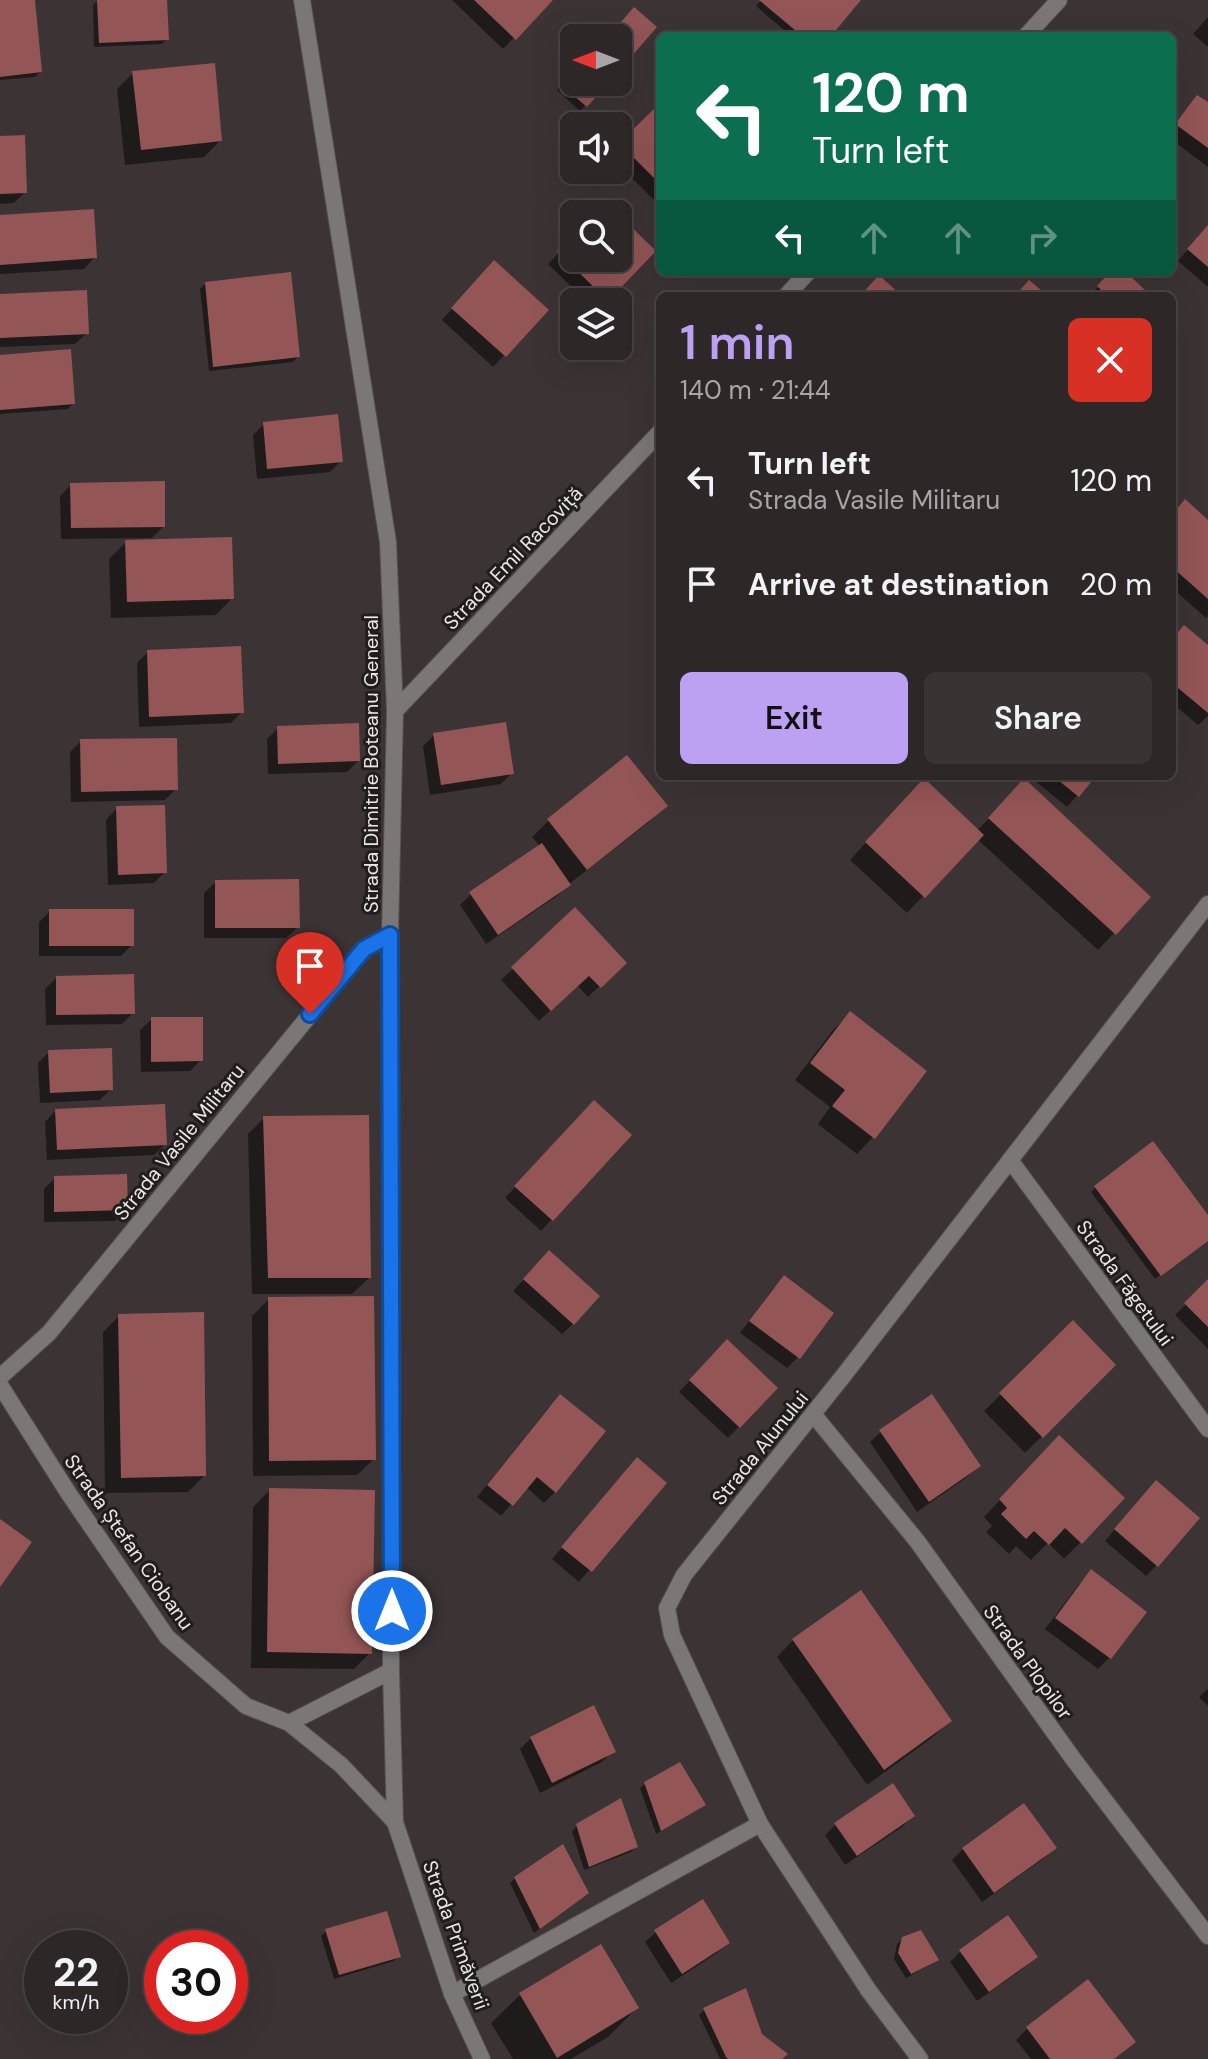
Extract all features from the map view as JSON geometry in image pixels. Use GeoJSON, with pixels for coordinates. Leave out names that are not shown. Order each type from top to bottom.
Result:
{"type":"FeatureCollection","features":[{"type":"Feature","properties":{"kind":"street","name":"Strada Dimitrie Boteanu General"},"geometry":{"type":"LineString","coordinates":[[302,0],[388,542],[395,711],[390,935],[391,1671],[395,1822]]}},
{"type":"Feature","properties":{"kind":"street"},"geometry":{"type":"LineString","coordinates":[[1030,32],[1059,0]]}},
{"type":"Feature","properties":{"kind":"street"},"geometry":{"type":"LineString","coordinates":[[790,292],[804,276]]}},
{"type":"Feature","properties":{"kind":"street","name":"Strada Emil Racoviță"},"geometry":{"type":"LineString","coordinates":[[395,711],[656,436]]}},
{"type":"Feature","properties":{"kind":"street","name":"Strada Alunului"},"geometry":{"type":"LineString","coordinates":[[920,2059],[869,1991],[760,1824],[672,1635],[667,1608],[684,1575],[1207,908]]}},
{"type":"Feature","properties":{"kind":"street","name":"Strada Vasile Militaru"},"geometry":{"type":"LineString","coordinates":[[0,1377],[49,1333],[364,949],[390,935]]}},
{"type":"Feature","properties":{"kind":"street","name":"Strada Făgetului"},"geometry":{"type":"LineString","coordinates":[[1010,1160],[1208,1429]]}},
{"type":"Feature","properties":{"kind":"street","name":"Strada Ștefan Ciobanu"},"geometry":{"type":"LineString","coordinates":[[0,1385],[69,1494],[167,1637],[246,1706],[289,1723],[341,1765],[395,1822]]}},
{"type":"Feature","properties":{"kind":"street","name":"Strada Plopilor"},"geometry":{"type":"LineString","coordinates":[[813,1414],[917,1541],[1074,1760],[1208,1936]]}},
{"type":"Feature","properties":{"kind":"street"},"geometry":{"type":"LineString","coordinates":[[289,1723],[391,1671]]}},
{"type":"Feature","properties":{"kind":"street","name":"Strada Primăverii"},"geometry":{"type":"LineString","coordinates":[[395,1822],[452,1994],[482,2059]]}},
{"type":"Feature","properties":{"kind":"street"},"geometry":{"type":"LineString","coordinates":[[452,1994],[760,1824]]}},
{"type":"Feature","properties":{"kind":"building"},"geometry":{"type":"Polygon","coordinates":[[[0,0],[35,0],[42,72],[0,77],[0,0]]]}},
{"type":"Feature","properties":{"kind":"building"},"geometry":{"type":"Polygon","coordinates":[[[97,0],[167,0],[169,40],[99,43],[97,0]]]}},
{"type":"Feature","properties":{"kind":"building"},"geometry":{"type":"Polygon","coordinates":[[[474,0],[553,0],[516,40],[474,0]]]}},
{"type":"Feature","properties":{"kind":"building"},"geometry":{"type":"Polygon","coordinates":[[[759,0],[861,0],[834,32],[797,32],[759,0]]]}},
{"type":"Feature","properties":{"kind":"building"},"geometry":{"type":"Polygon","coordinates":[[[634,7],[657,27],[632,56],[632,24],[619,24],[634,7]]]}},
{"type":"Feature","properties":{"kind":"building"},"geometry":{"type":"Polygon","coordinates":[[[215,63],[222,141],[141,150],[132,71],[215,63]]]}},
{"type":"Feature","properties":{"kind":"building"},"geometry":{"type":"Polygon","coordinates":[[[1197,95],[1208,102],[1208,148],[1176,125],[1197,95]]]}},
{"type":"Feature","properties":{"kind":"building"},"geometry":{"type":"Polygon","coordinates":[[[574,96],[597,96],[587,107],[574,96]]]}},
{"type":"Feature","properties":{"kind":"building"},"geometry":{"type":"Polygon","coordinates":[[[656,107],[656,180],[632,156],[632,130],[656,107]]]}},
{"type":"Feature","properties":{"kind":"building"},"geometry":{"type":"Polygon","coordinates":[[[25,135],[27,193],[0,194],[0,136],[25,135]]]}},
{"type":"Feature","properties":{"kind":"building"},"geometry":{"type":"Polygon","coordinates":[[[94,209],[97,258],[0,265],[0,215],[94,209]]]}},
{"type":"Feature","properties":{"kind":"building"},"geometry":{"type":"Polygon","coordinates":[[[1208,225],[1208,267],[1187,249],[1208,225]]]}},
{"type":"Feature","properties":{"kind":"building"},"geometry":{"type":"Polygon","coordinates":[[[632,228],[656,251],[620,288],[595,288],[578,272],[632,272],[632,228]]]}},
{"type":"Feature","properties":{"kind":"building"},"geometry":{"type":"Polygon","coordinates":[[[494,260],[549,310],[506,357],[451,308],[494,260]]]}},
{"type":"Feature","properties":{"kind":"building"},"geometry":{"type":"Polygon","coordinates":[[[291,272],[300,357],[213,367],[205,282],[291,272]]]}},
{"type":"Feature","properties":{"kind":"building"},"geometry":{"type":"Polygon","coordinates":[[[880,276],[898,292],[864,292],[880,276]]]}},
{"type":"Feature","properties":{"kind":"building"},"geometry":{"type":"Polygon","coordinates":[[[1106,276],[1130,276],[1145,290],[1103,292],[1097,286],[1106,276]]]}},
{"type":"Feature","properties":{"kind":"building"},"geometry":{"type":"Polygon","coordinates":[[[1029,280],[1043,292],[1018,292],[1029,280]]]}},
{"type":"Feature","properties":{"kind":"building"},"geometry":{"type":"Polygon","coordinates":[[[87,290],[89,334],[0,338],[0,294],[87,290]]]}},
{"type":"Feature","properties":{"kind":"building"},"geometry":{"type":"Polygon","coordinates":[[[71,349],[75,404],[0,410],[0,355],[71,349]]]}},
{"type":"Feature","properties":{"kind":"building"},"geometry":{"type":"Polygon","coordinates":[[[338,414],[343,462],[267,469],[263,422],[338,414]]]}},
{"type":"Feature","properties":{"kind":"building"},"geometry":{"type":"Polygon","coordinates":[[[165,481],[165,527],[71,528],[70,483],[165,481]]]}},
{"type":"Feature","properties":{"kind":"building"},"geometry":{"type":"Polygon","coordinates":[[[1185,499],[1208,520],[1208,599],[1176,571],[1176,510],[1185,499]]]}},
{"type":"Feature","properties":{"kind":"building"},"geometry":{"type":"Polygon","coordinates":[[[232,537],[234,599],[127,602],[125,540],[232,537]]]}},
{"type":"Feature","properties":{"kind":"building"},"geometry":{"type":"Polygon","coordinates":[[[1184,625],[1208,645],[1208,713],[1176,686],[1176,634],[1184,625]]]}},
{"type":"Feature","properties":{"kind":"building"},"geometry":{"type":"Polygon","coordinates":[[[241,646],[244,713],[149,717],[147,650],[241,646]]]}},
{"type":"Feature","properties":{"kind":"building"},"geometry":{"type":"Polygon","coordinates":[[[506,722],[514,774],[441,785],[433,733],[506,722]]]}},
{"type":"Feature","properties":{"kind":"building"},"geometry":{"type":"Polygon","coordinates":[[[359,723],[360,761],[278,764],[277,726],[359,723]]]}},
{"type":"Feature","properties":{"kind":"building"},"geometry":{"type":"Polygon","coordinates":[[[177,738],[178,790],[81,792],[80,739],[177,738]]]}},
{"type":"Feature","properties":{"kind":"building"},"geometry":{"type":"Polygon","coordinates":[[[627,755],[668,806],[587,870],[547,819],[627,755]]]}},
{"type":"Feature","properties":{"kind":"building"},"geometry":{"type":"Polygon","coordinates":[[[922,780],[926,780],[984,835],[925,898],[865,842],[922,780]]]}},
{"type":"Feature","properties":{"kind":"building"},"geometry":{"type":"Polygon","coordinates":[[[1022,780],[1026,780],[1151,897],[1116,935],[988,818],[1022,780]]]}},
{"type":"Feature","properties":{"kind":"building"},"geometry":{"type":"Polygon","coordinates":[[[1058,780],[1093,780],[1079,797],[1058,780]]]}},
{"type":"Feature","properties":{"kind":"building"},"geometry":{"type":"Polygon","coordinates":[[[165,805],[167,873],[118,875],[116,806],[165,805]]]}},
{"type":"Feature","properties":{"kind":"building"},"geometry":{"type":"Polygon","coordinates":[[[542,843],[571,885],[498,935],[469,892],[542,843]]]}},
{"type":"Feature","properties":{"kind":"building"},"geometry":{"type":"Polygon","coordinates":[[[299,879],[300,928],[215,928],[215,880],[299,879]]]}},
{"type":"Feature","properties":{"kind":"building"},"geometry":{"type":"Polygon","coordinates":[[[575,907],[627,963],[601,988],[589,976],[551,1011],[511,967],[575,907]]]}},
{"type":"Feature","properties":{"kind":"building"},"geometry":{"type":"Polygon","coordinates":[[[49,909],[134,909],[134,946],[49,946],[49,909]]]}},
{"type":"Feature","properties":{"kind":"building"},"geometry":{"type":"Polygon","coordinates":[[[134,974],[135,1014],[56,1015],[56,976],[134,974]]]}},
{"type":"Feature","properties":{"kind":"building"},"geometry":{"type":"Polygon","coordinates":[[[850,1011],[927,1071],[875,1139],[832,1106],[845,1090],[810,1063],[850,1011]]]}},
{"type":"Feature","properties":{"kind":"building"},"geometry":{"type":"Polygon","coordinates":[[[151,1017],[203,1017],[203,1061],[151,1062],[151,1017]]]}},
{"type":"Feature","properties":{"kind":"building"},"geometry":{"type":"Polygon","coordinates":[[[112,1048],[113,1090],[50,1093],[48,1050],[112,1048]]]}},
{"type":"Feature","properties":{"kind":"building"},"geometry":{"type":"Polygon","coordinates":[[[594,1100],[632,1135],[553,1221],[514,1186],[594,1100]]]}},
{"type":"Feature","properties":{"kind":"building"},"geometry":{"type":"Polygon","coordinates":[[[165,1104],[167,1145],[57,1150],[55,1109],[165,1104]]]}},
{"type":"Feature","properties":{"kind":"building"},"geometry":{"type":"Polygon","coordinates":[[[369,1115],[371,1278],[268,1278],[263,1116],[369,1115]]]}},
{"type":"Feature","properties":{"kind":"building"},"geometry":{"type":"Polygon","coordinates":[[[1153,1141],[1208,1215],[1208,1241],[1161,1276],[1094,1186],[1153,1141]]]}},
{"type":"Feature","properties":{"kind":"building"},"geometry":{"type":"Polygon","coordinates":[[[127,1174],[128,1210],[54,1212],[54,1176],[127,1174]]]}},
{"type":"Feature","properties":{"kind":"building"},"geometry":{"type":"Polygon","coordinates":[[[549,1250],[600,1296],[574,1325],[523,1279],[549,1250]]]}},
{"type":"Feature","properties":{"kind":"building"},"geometry":{"type":"Polygon","coordinates":[[[784,1275],[834,1313],[800,1359],[749,1321],[784,1275]]]}},
{"type":"Feature","properties":{"kind":"building"},"geometry":{"type":"Polygon","coordinates":[[[1208,1279],[1208,1327],[1184,1303],[1208,1279]]]}},
{"type":"Feature","properties":{"kind":"building"},"geometry":{"type":"Polygon","coordinates":[[[374,1296],[376,1460],[269,1461],[268,1297],[374,1296]]]}},
{"type":"Feature","properties":{"kind":"building"},"geometry":{"type":"Polygon","coordinates":[[[204,1312],[206,1476],[121,1478],[118,1314],[204,1312]]]}},
{"type":"Feature","properties":{"kind":"building"},"geometry":{"type":"Polygon","coordinates":[[[1073,1320],[1116,1365],[1043,1438],[999,1393],[1073,1320]]]}},
{"type":"Feature","properties":{"kind":"building"},"geometry":{"type":"Polygon","coordinates":[[[727,1339],[778,1388],[740,1428],[689,1380],[727,1339]]]}},
{"type":"Feature","properties":{"kind":"building"},"geometry":{"type":"Polygon","coordinates":[[[560,1394],[606,1431],[556,1493],[537,1477],[513,1506],[487,1485],[560,1394]]]}},
{"type":"Feature","properties":{"kind":"building"},"geometry":{"type":"Polygon","coordinates":[[[932,1394],[981,1466],[929,1502],[879,1430],[932,1394]]]}},
{"type":"Feature","properties":{"kind":"building"},"geometry":{"type":"Polygon","coordinates":[[[1059,1435],[1125,1498],[1082,1544],[1065,1528],[1049,1545],[1034,1531],[1026,1539],[1001,1514],[1007,1508],[999,1499],[1059,1435]]]}},
{"type":"Feature","properties":{"kind":"building"},"geometry":{"type":"Polygon","coordinates":[[[637,1457],[667,1483],[592,1572],[561,1547],[637,1457]]]}},
{"type":"Feature","properties":{"kind":"building"},"geometry":{"type":"Polygon","coordinates":[[[1156,1480],[1200,1518],[1158,1567],[1114,1529],[1156,1480]]]}},
{"type":"Feature","properties":{"kind":"building"},"geometry":{"type":"Polygon","coordinates":[[[269,1488],[375,1490],[372,1654],[267,1652],[269,1488]]]}},
{"type":"Feature","properties":{"kind":"building"},"geometry":{"type":"Polygon","coordinates":[[[0,1519],[32,1542],[0,1587],[0,1519]]]}},
{"type":"Feature","properties":{"kind":"building"},"geometry":{"type":"Polygon","coordinates":[[[1091,1569],[1147,1612],[1111,1659],[1055,1618],[1091,1569]]]}},
{"type":"Feature","properties":{"kind":"building"},"geometry":{"type":"Polygon","coordinates":[[[861,1590],[952,1721],[884,1770],[792,1639],[861,1590]]]}},
{"type":"Feature","properties":{"kind":"building"},"geometry":{"type":"Polygon","coordinates":[[[594,1705],[616,1752],[552,1783],[530,1737],[594,1705]]]}},
{"type":"Feature","properties":{"kind":"building"},"geometry":{"type":"Polygon","coordinates":[[[680,1762],[706,1805],[661,1831],[644,1782],[680,1762]]]}},
{"type":"Feature","properties":{"kind":"building"},"geometry":{"type":"Polygon","coordinates":[[[893,1783],[915,1816],[857,1856],[834,1823],[893,1783]]]}},
{"type":"Feature","properties":{"kind":"building"},"geometry":{"type":"Polygon","coordinates":[[[621,1798],[638,1847],[589,1867],[576,1824],[621,1798]]]}},
{"type":"Feature","properties":{"kind":"building"},"geometry":{"type":"Polygon","coordinates":[[[1024,1803],[1057,1848],[994,1893],[962,1848],[1024,1803]]]}},
{"type":"Feature","properties":{"kind":"building"},"geometry":{"type":"Polygon","coordinates":[[[563,1844],[589,1893],[540,1929],[514,1877],[563,1844]]]}},
{"type":"Feature","properties":{"kind":"building"},"geometry":{"type":"Polygon","coordinates":[[[703,1899],[730,1943],[682,1974],[654,1930],[703,1899]]]}},
{"type":"Feature","properties":{"kind":"building"},"geometry":{"type":"Polygon","coordinates":[[[387,1911],[401,1957],[339,1975],[325,1929],[387,1911]]]}},
{"type":"Feature","properties":{"kind":"building"},"geometry":{"type":"Polygon","coordinates":[[[1008,1915],[1038,1957],[989,1992],[959,1950],[1008,1915]]]}},
{"type":"Feature","properties":{"kind":"building"},"geometry":{"type":"Polygon","coordinates":[[[921,1930],[939,1960],[911,1974],[898,1953],[902,1937],[921,1930]]]}},
{"type":"Feature","properties":{"kind":"building"},"geometry":{"type":"Polygon","coordinates":[[[601,1944],[639,2008],[557,2058],[519,1993],[601,1944]]]}},
{"type":"Feature","properties":{"kind":"building"},"geometry":{"type":"Polygon","coordinates":[[[1088,1979],[1136,2042],[1114,2059],[1050,2059],[1026,2027],[1088,1979]]]}},
{"type":"Feature","properties":{"kind":"building"},"geometry":{"type":"Polygon","coordinates":[[[746,1988],[762,2034],[788,2054],[782,2059],[726,2057],[703,2008],[746,1988]]]}},
{"type":"Feature","properties":{"kind":"route"},"geometry":{"type":"LineString","coordinates":[[310,1014],[364,949],[390,935],[392,1611]]}}]}
